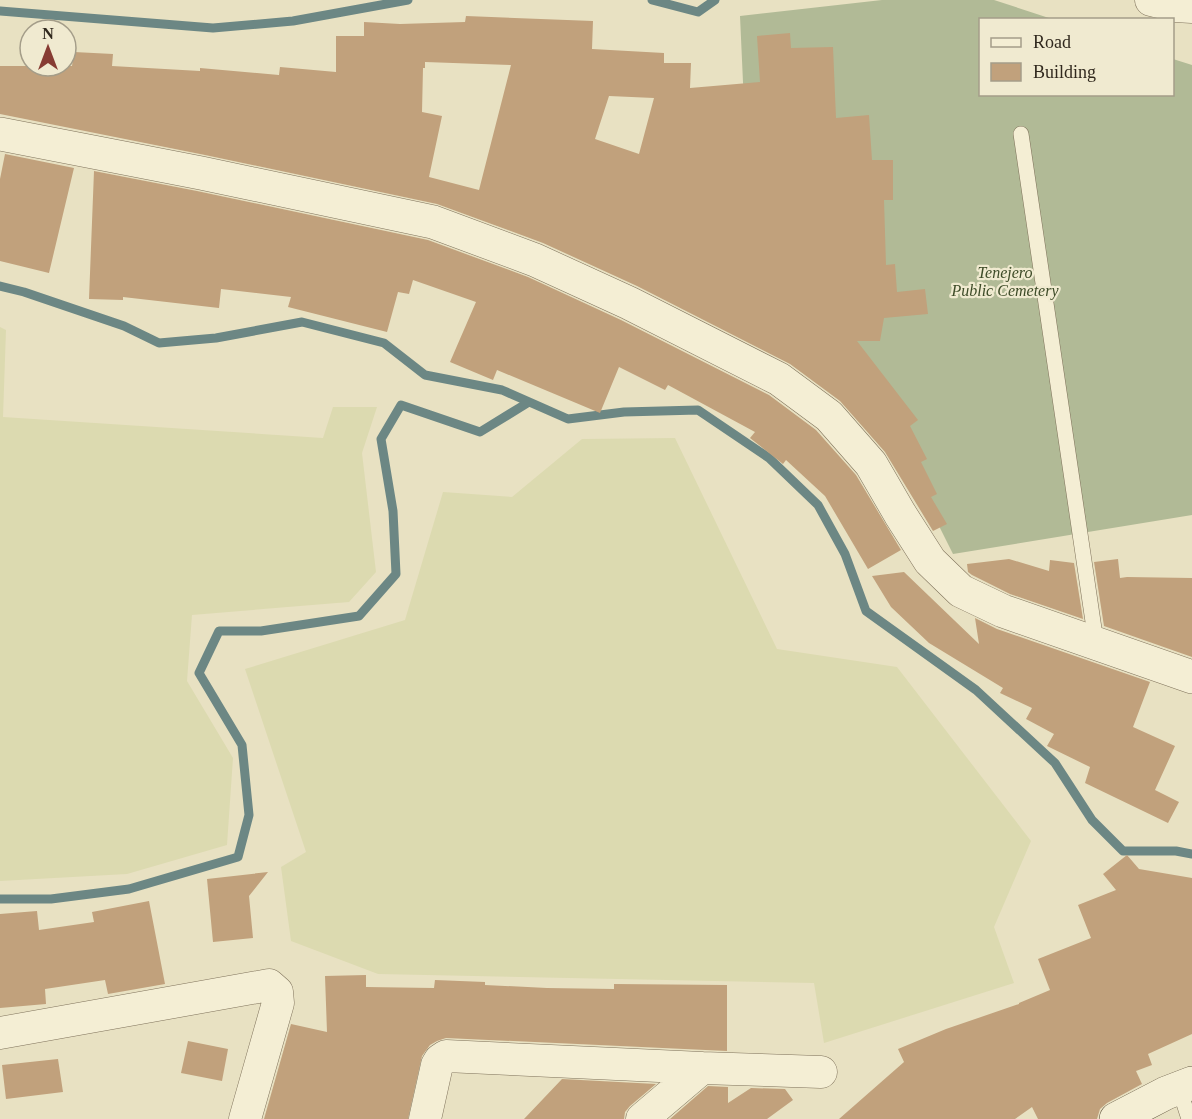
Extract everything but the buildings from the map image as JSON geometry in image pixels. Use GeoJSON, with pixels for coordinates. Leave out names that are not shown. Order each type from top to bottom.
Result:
{"type":"FeatureCollection","features":[{"type":"Feature","properties":{"kind":"street"},"geometry":{"type":"LineString","coordinates":[[1152,0],[1175,6],[1192,7]]}},
{"type":"Feature","properties":{"kind":"street"},"geometry":{"type":"LineString","coordinates":[[0,134],[201,173],[433,222],[535,260],[630,303],[779,379],[829,416],[871,464],[930,561],[961,591],[1003,611],[1192,677]]}},
{"type":"Feature","properties":{"kind":"street"},"geometry":{"type":"LineString","coordinates":[[0,1034],[269,985],[277,992],[278,1003],[245,1119]]}},
{"type":"Feature","properties":{"kind":"street"},"geometry":{"type":"LineString","coordinates":[[425,1119],[437,1065],[446,1056],[821,1072]]}},
{"type":"Feature","properties":{"kind":"street"},"geometry":{"type":"LineString","coordinates":[[642,1119],[702,1068]]}},
{"type":"Feature","properties":{"kind":"street"},"geometry":{"type":"LineString","coordinates":[[1116,1119],[1186,1085]]}},
{"type":"Feature","properties":{"kind":"lane"},"geometry":{"type":"LineString","coordinates":[[1020,134],[1096,642]]}},
{"type":"Feature","properties":{"kind":"lane"},"geometry":{"type":"LineString","coordinates":[[1186,1085],[1189,1119]]}},
{"type":"Feature","properties":{"kind":"shaded area"},"geometry":{"type":"Polygon","coordinates":[[[0,327],[6,330],[3,417],[323,438],[333,407],[377,407],[362,453],[376,572],[349,602],[192,615],[187,681],[233,758],[227,845],[127,874],[0,881],[0,327]]]}},
{"type":"Feature","properties":{"kind":"shaded area"},"geometry":{"type":"Polygon","coordinates":[[[675,438],[777,649],[897,667],[1031,841],[994,927],[1014,983],[824,1043],[814,983],[378,974],[291,941],[281,867],[306,852],[245,669],[405,620],[443,492],[512,497],[582,439],[675,438]]]}},
{"type":"Feature","properties":{"kind":"green space","name":"Tenejero Public Cemetery"},"geometry":{"type":"Polygon","coordinates":[[[882,0],[994,0],[1049,18],[979,18],[979,96],[1174,96],[1174,59],[1192,65],[1192,515],[953,554],[927,502],[751,259],[740,16],[882,0]]]}},
{"type":"Feature","properties":{"kind":"waterway"},"geometry":{"type":"LineString","coordinates":[[0,11],[213,28],[293,21],[408,0]]}},
{"type":"Feature","properties":{"kind":"waterway"},"geometry":{"type":"LineString","coordinates":[[652,0],[698,12],[715,0]]}},
{"type":"Feature","properties":{"kind":"waterway"},"geometry":{"type":"LineString","coordinates":[[0,286],[124,326],[159,343],[216,338],[302,322],[384,343],[425,375],[502,390],[568,419],[624,412],[698,410],[769,458],[818,505],[845,554],[866,611],[976,690],[1055,763],[1092,820],[1123,851],[1176,851],[1192,854]]}},
{"type":"Feature","properties":{"kind":"waterway"},"geometry":{"type":"LineString","coordinates":[[0,899],[51,899],[129,889],[238,857],[249,815],[242,745],[199,673],[219,631],[261,631],[359,616],[396,574],[393,511],[381,439],[401,405],[480,432],[529,402]]}}]}
